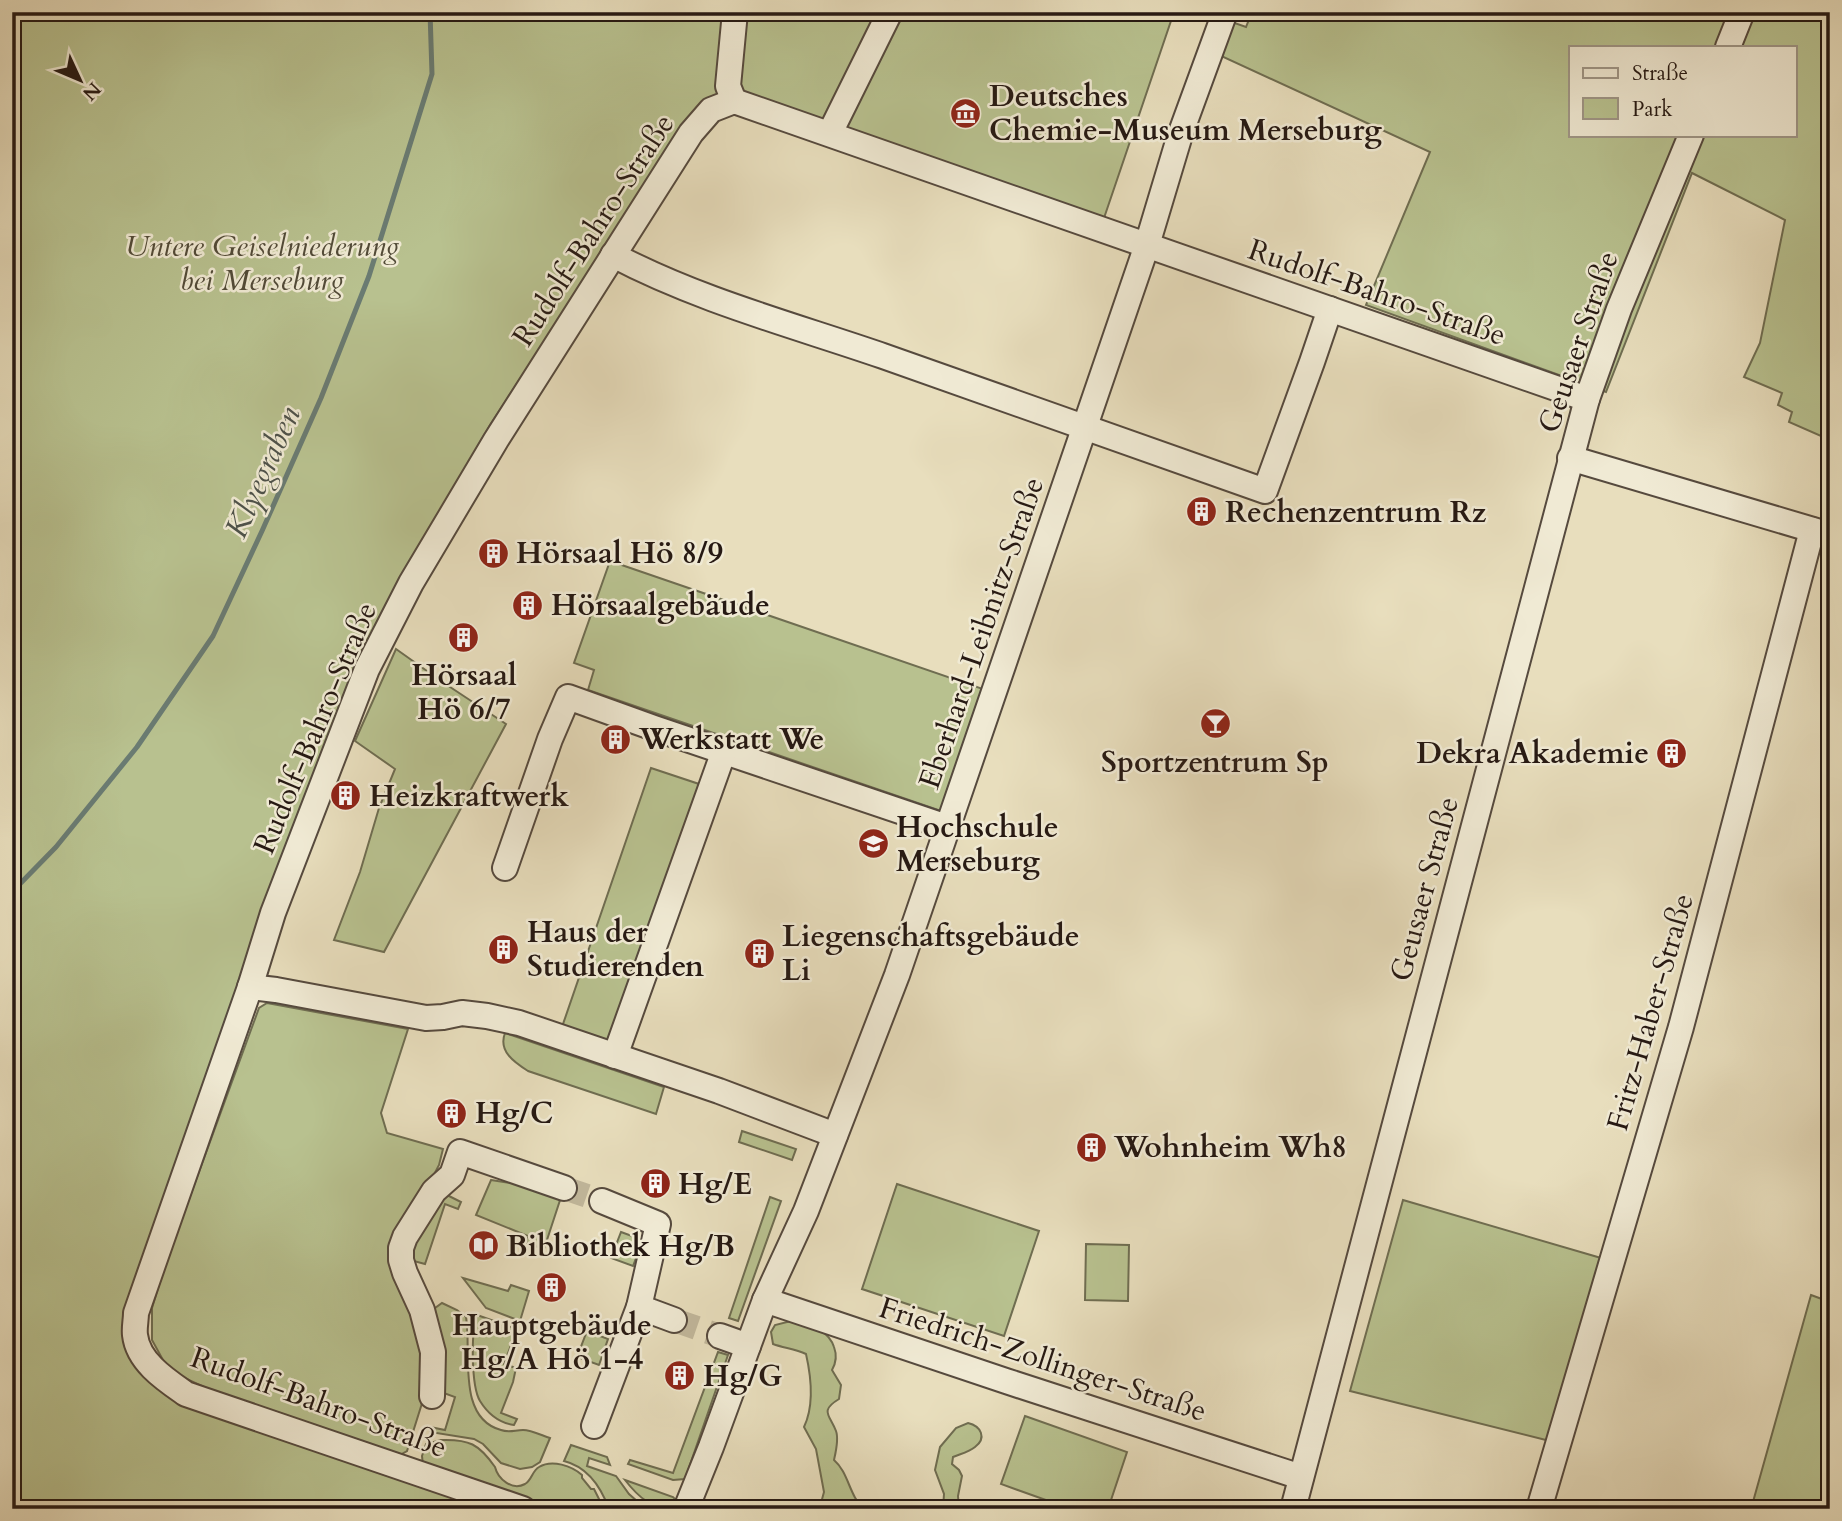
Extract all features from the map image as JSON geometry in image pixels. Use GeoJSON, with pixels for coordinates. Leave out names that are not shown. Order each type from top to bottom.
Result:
{"type":"FeatureCollection","features":[{"type":"Feature","properties":{"kind":"street"},"geometry":{"type":"LineString","coordinates":[[734,12],[728,86],[734,101]]}},
{"type":"Feature","properties":{"kind":"street"},"geometry":{"type":"LineString","coordinates":[[830,134],[890,12]]}},
{"type":"Feature","properties":{"kind":"street"},"geometry":{"type":"LineString","coordinates":[[1147,245],[1180,135],[1225,12]]}},
{"type":"Feature","properties":{"kind":"street"},"geometry":{"type":"LineString","coordinates":[[1728,46],[1742,12]]}},
{"type":"Feature","properties":{"kind":"street","name":"Rudolf-Bahro-Straße"},"geometry":{"type":"LineString","coordinates":[[523,1509],[186,1394],[160,1376],[144,1358],[134,1337],[136,1313],[250,987],[273,913],[367,669],[411,583],[496,440],[691,132],[711,110],[734,101],[1587,399]]}},
{"type":"Feature","properties":{"kind":"street","name":"Geusaer Straße"},"geometry":{"type":"LineString","coordinates":[[1293,1509],[1587,399],[1619,309],[1692,136]]}},
{"type":"Feature","properties":{"kind":"street","name":"Eberhard-Leibnitz-Straße"},"geometry":{"type":"LineString","coordinates":[[686,1509],[765,1300],[806,1211],[897,975],[1147,245]]}},
{"type":"Feature","properties":{"kind":"street"},"geometry":{"type":"LineString","coordinates":[[613,255],[650,274],[715,298],[1265,491],[1330,309]]}},
{"type":"Feature","properties":{"kind":"street"},"geometry":{"type":"LineString","coordinates":[[1570,458],[1821,532]]}},
{"type":"Feature","properties":{"kind":"street","name":"Fritz-Haber-Straße"},"geometry":{"type":"LineString","coordinates":[[1539,1509],[1681,1027],[1821,532]]}},
{"type":"Feature","properties":{"kind":"street"},"geometry":{"type":"LineString","coordinates":[[505,868],[550,739],[568,697],[947,827]]}},
{"type":"Feature","properties":{"kind":"street"},"geometry":{"type":"LineString","coordinates":[[615,1056],[724,751]]}},
{"type":"Feature","properties":{"kind":"street"},"geometry":{"type":"LineString","coordinates":[[250,987],[426,1018],[461,1013],[519,1023],[719,1091],[835,1135]]}},
{"type":"Feature","properties":{"kind":"street"},"geometry":{"type":"LineString","coordinates":[[432,1396],[433,1352],[422,1310],[401,1260],[405,1237],[427,1202],[434,1191],[452,1175],[460,1152],[564,1188]]}},
{"type":"Feature","properties":{"kind":"street"},"geometry":{"type":"LineString","coordinates":[[594,1426],[639,1307],[658,1224],[602,1201]]}},
{"type":"Feature","properties":{"kind":"street","name":"Friedrich-Zollinger-Straße"},"geometry":{"type":"LineString","coordinates":[[765,1300],[1301,1477]]}},
{"type":"Feature","properties":{"kind":"street"},"geometry":{"type":"LineString","coordinates":[[639,1307],[674,1320]]}},
{"type":"Feature","properties":{"kind":"street"},"geometry":{"type":"LineString","coordinates":[[720,1336],[748,1346]]}},
{"type":"Feature","properties":{"kind":"green space","name":"Untere Geiselniederung bei Merseburg"},"geometry":{"type":"Polygon","coordinates":[[[12,12],[730,12],[720,92],[592,268],[490,425],[400,583],[356,678],[316,768],[128,1318],[139,1365],[501,1509],[12,1509],[12,12]]]}},
{"type":"Feature","properties":{"kind":"green space","name":"Deutsches Chemie-Museum Merseburg"},"geometry":{"type":"Polygon","coordinates":[[[744,12],[1174,12],[1104,218],[739,91],[744,12]]]}},
{"type":"Feature","properties":{"kind":"green space"},"geometry":{"type":"Polygon","coordinates":[[[1252,12],[1830,12],[1830,455],[1822,453],[1828,439],[1789,422],[1792,412],[1778,405],[1782,393],[1744,377],[1760,343],[1785,220],[1692,173],[1606,392],[1366,305],[1430,152],[1219,55],[1229,21],[1246,27],[1252,12]]]}},
{"type":"Feature","properties":{"kind":"green space"},"geometry":{"type":"Polygon","coordinates":[[[610,561],[983,689],[941,811],[588,690],[594,670],[574,663],[610,561]]]}},
{"type":"Feature","properties":{"kind":"green space"},"geometry":{"type":"Polygon","coordinates":[[[396,649],[506,724],[384,952],[334,940],[395,769],[355,741],[396,649]]]}},
{"type":"Feature","properties":{"kind":"green space"},"geometry":{"type":"Polygon","coordinates":[[[651,768],[702,785],[613,1045],[562,1027],[651,768]]]}},
{"type":"Feature","properties":{"kind":"green space"},"geometry":{"type":"Polygon","coordinates":[[[267,1003],[408,1029],[381,1113],[387,1133],[443,1149],[439,1165],[396,1248],[429,1381],[407,1451],[398,1456],[204,1399],[204,1387],[169,1371],[152,1340],[152,1308],[166,1262],[259,1008],[267,1003]]]}},
{"type":"Feature","properties":{"kind":"green space"},"geometry":{"type":"Polygon","coordinates":[[[505,1033],[664,1087],[656,1114],[528,1071],[506,1051],[503,1039],[505,1033]]]}},
{"type":"Feature","properties":{"kind":"green space"},"geometry":{"type":"Polygon","coordinates":[[[742,1131],[796,1149],[792,1160],[739,1142],[742,1131]]]}},
{"type":"Feature","properties":{"kind":"green space"},"geometry":{"type":"Polygon","coordinates":[[[491,1180],[563,1191],[544,1249],[526,1243],[528,1236],[476,1215],[491,1180]]]}},
{"type":"Feature","properties":{"kind":"green space"},"geometry":{"type":"Polygon","coordinates":[[[897,1184],[1039,1231],[1004,1336],[862,1289],[897,1184]]]}},
{"type":"Feature","properties":{"kind":"green space"},"geometry":{"type":"Polygon","coordinates":[[[445,1194],[461,1202],[458,1209],[445,1204],[425,1264],[410,1260],[412,1237],[445,1194]]]}},
{"type":"Feature","properties":{"kind":"green space"},"geometry":{"type":"Polygon","coordinates":[[[770,1197],[781,1201],[738,1321],[729,1318],[770,1197]]]}},
{"type":"Feature","properties":{"kind":"green space"},"geometry":{"type":"Polygon","coordinates":[[[1403,1200],[1601,1258],[1550,1441],[1350,1391],[1403,1200]]]}},
{"type":"Feature","properties":{"kind":"green space"},"geometry":{"type":"Polygon","coordinates":[[[621,1232],[643,1240],[633,1266],[611,1258],[621,1232]]]}},
{"type":"Feature","properties":{"kind":"green space"},"geometry":{"type":"Polygon","coordinates":[[[1086,1244],[1129,1245],[1128,1301],[1085,1300],[1086,1244]]]}},
{"type":"Feature","properties":{"kind":"green space"},"geometry":{"type":"Polygon","coordinates":[[[463,1278],[508,1291],[511,1285],[529,1291],[520,1321],[486,1308],[463,1278]]]}},
{"type":"Feature","properties":{"kind":"green space"},"geometry":{"type":"Polygon","coordinates":[[[1811,1295],[1830,1302],[1830,1509],[1751,1509],[1811,1295]]]}},
{"type":"Feature","properties":{"kind":"green space"},"geometry":{"type":"Polygon","coordinates":[[[442,1303],[466,1317],[469,1382],[477,1412],[487,1423],[501,1430],[526,1430],[550,1438],[540,1462],[532,1467],[520,1469],[501,1463],[483,1444],[474,1439],[430,1432],[430,1427],[445,1430],[455,1397],[441,1392],[431,1311],[442,1303]]]}},
{"type":"Feature","properties":{"kind":"green space"},"geometry":{"type":"Polygon","coordinates":[[[477,1315],[517,1329],[504,1364],[516,1368],[501,1413],[517,1419],[514,1425],[491,1414],[477,1394],[473,1358],[477,1315]]]}},
{"type":"Feature","properties":{"kind":"green space"},"geometry":{"type":"Polygon","coordinates":[[[791,1321],[822,1332],[834,1347],[836,1359],[832,1370],[841,1385],[839,1399],[828,1410],[837,1434],[834,1460],[864,1509],[822,1509],[824,1492],[816,1449],[804,1427],[811,1391],[806,1354],[773,1344],[771,1332],[775,1325],[791,1321]]]}},
{"type":"Feature","properties":{"kind":"green space"},"geometry":{"type":"Polygon","coordinates":[[[587,1331],[608,1339],[599,1365],[577,1357],[587,1331]]]}},
{"type":"Feature","properties":{"kind":"green space"},"geometry":{"type":"Polygon","coordinates":[[[718,1352],[728,1355],[685,1479],[673,1480],[628,1464],[630,1460],[673,1473],[718,1352]]]}},
{"type":"Feature","properties":{"kind":"green space"},"geometry":{"type":"Polygon","coordinates":[[[1025,1416],[1127,1452],[1108,1509],[1071,1509],[1001,1484],[1025,1416]]]}},
{"type":"Feature","properties":{"kind":"green space"},"geometry":{"type":"Polygon","coordinates":[[[968,1423],[979,1430],[981,1440],[973,1449],[953,1457],[952,1464],[962,1476],[958,1496],[959,1509],[943,1509],[944,1494],[935,1470],[940,1447],[956,1428],[968,1423]]]}},
{"type":"Feature","properties":{"kind":"green space"},"geometry":{"type":"Polygon","coordinates":[[[441,1440],[466,1442],[478,1448],[495,1467],[499,1476],[515,1486],[525,1484],[537,1469],[544,1465],[567,1466],[582,1475],[591,1489],[594,1489],[604,1509],[551,1509],[423,1465],[422,1456],[426,1444],[441,1440]]]}},
{"type":"Feature","properties":{"kind":"green space"},"geometry":{"type":"Polygon","coordinates":[[[571,1445],[607,1457],[610,1465],[589,1458],[587,1466],[616,1476],[629,1494],[646,1509],[609,1509],[602,1493],[587,1473],[564,1461],[571,1445]]]}},
{"type":"Feature","properties":{"kind":"green space"},"geometry":{"type":"Polygon","coordinates":[[[625,1480],[673,1497],[678,1502],[675,1509],[659,1507],[647,1501],[625,1480]]]}},
{"type":"Feature","properties":{"kind":"waterway","name":"Klyegraben"},"geometry":{"type":"LineString","coordinates":[[12,892],[56,847],[137,747],[213,636],[321,398],[369,276],[432,74],[430,12]]}},
{"type":"Feature","properties":{"kind":"tunnel"},"geometry":{"type":"LineString","coordinates":[[564,1188],[602,1201]]}},
{"type":"Feature","properties":{"kind":"tunnel"},"geometry":{"type":"LineString","coordinates":[[674,1320],[720,1336]]}},
{"type":"Feature","properties":{"kind":"place","name":"Deutsches Chemie-Museum Merseburg"},"geometry":{"type":"Point","coordinates":[966,113]}},
{"type":"Feature","properties":{"kind":"place","name":"Rechenzentrum Rz"},"geometry":{"type":"Point","coordinates":[1202,512]}},
{"type":"Feature","properties":{"kind":"place","name":"Hörsaal Hö 8/9"},"geometry":{"type":"Point","coordinates":[493,553]}},
{"type":"Feature","properties":{"kind":"place","name":"Hörsaalgebäude"},"geometry":{"type":"Point","coordinates":[528,605]}},
{"type":"Feature","properties":{"kind":"place","name":"Hörsaal Hö 6/7"},"geometry":{"type":"Point","coordinates":[464,637]}},
{"type":"Feature","properties":{"kind":"place","name":"Sportzentrum Sp"},"geometry":{"type":"Point","coordinates":[1215,724]}},
{"type":"Feature","properties":{"kind":"place","name":"Werkstatt We"},"geometry":{"type":"Point","coordinates":[616,739]}},
{"type":"Feature","properties":{"kind":"place","name":"Dekra Akademie"},"geometry":{"type":"Point","coordinates":[1672,753]}},
{"type":"Feature","properties":{"kind":"place","name":"Heizkraftwerk"},"geometry":{"type":"Point","coordinates":[346,796]}},
{"type":"Feature","properties":{"kind":"place","name":"Hochschule Merseburg"},"geometry":{"type":"Point","coordinates":[873,844]}},
{"type":"Feature","properties":{"kind":"place","name":"Haus der Studierenden"},"geometry":{"type":"Point","coordinates":[504,949]}},
{"type":"Feature","properties":{"kind":"place","name":"Liegenschaftsgebäude Li"},"geometry":{"type":"Point","coordinates":[759,953]}},
{"type":"Feature","properties":{"kind":"place","name":"Hg/C"},"geometry":{"type":"Point","coordinates":[452,1113]}},
{"type":"Feature","properties":{"kind":"place","name":"Wohnheim Wh8"},"geometry":{"type":"Point","coordinates":[1091,1147]}},
{"type":"Feature","properties":{"kind":"place","name":"Hg/E"},"geometry":{"type":"Point","coordinates":[655,1184]}},
{"type":"Feature","properties":{"kind":"place","name":"Bibliothek Hg/B"},"geometry":{"type":"Point","coordinates":[483,1246]}},
{"type":"Feature","properties":{"kind":"place","name":"Hauptgebäude Hg/A Hö 1-4"},"geometry":{"type":"Point","coordinates":[552,1287]}},
{"type":"Feature","properties":{"kind":"place","name":"Hg/G"},"geometry":{"type":"Point","coordinates":[680,1376]}}]}
